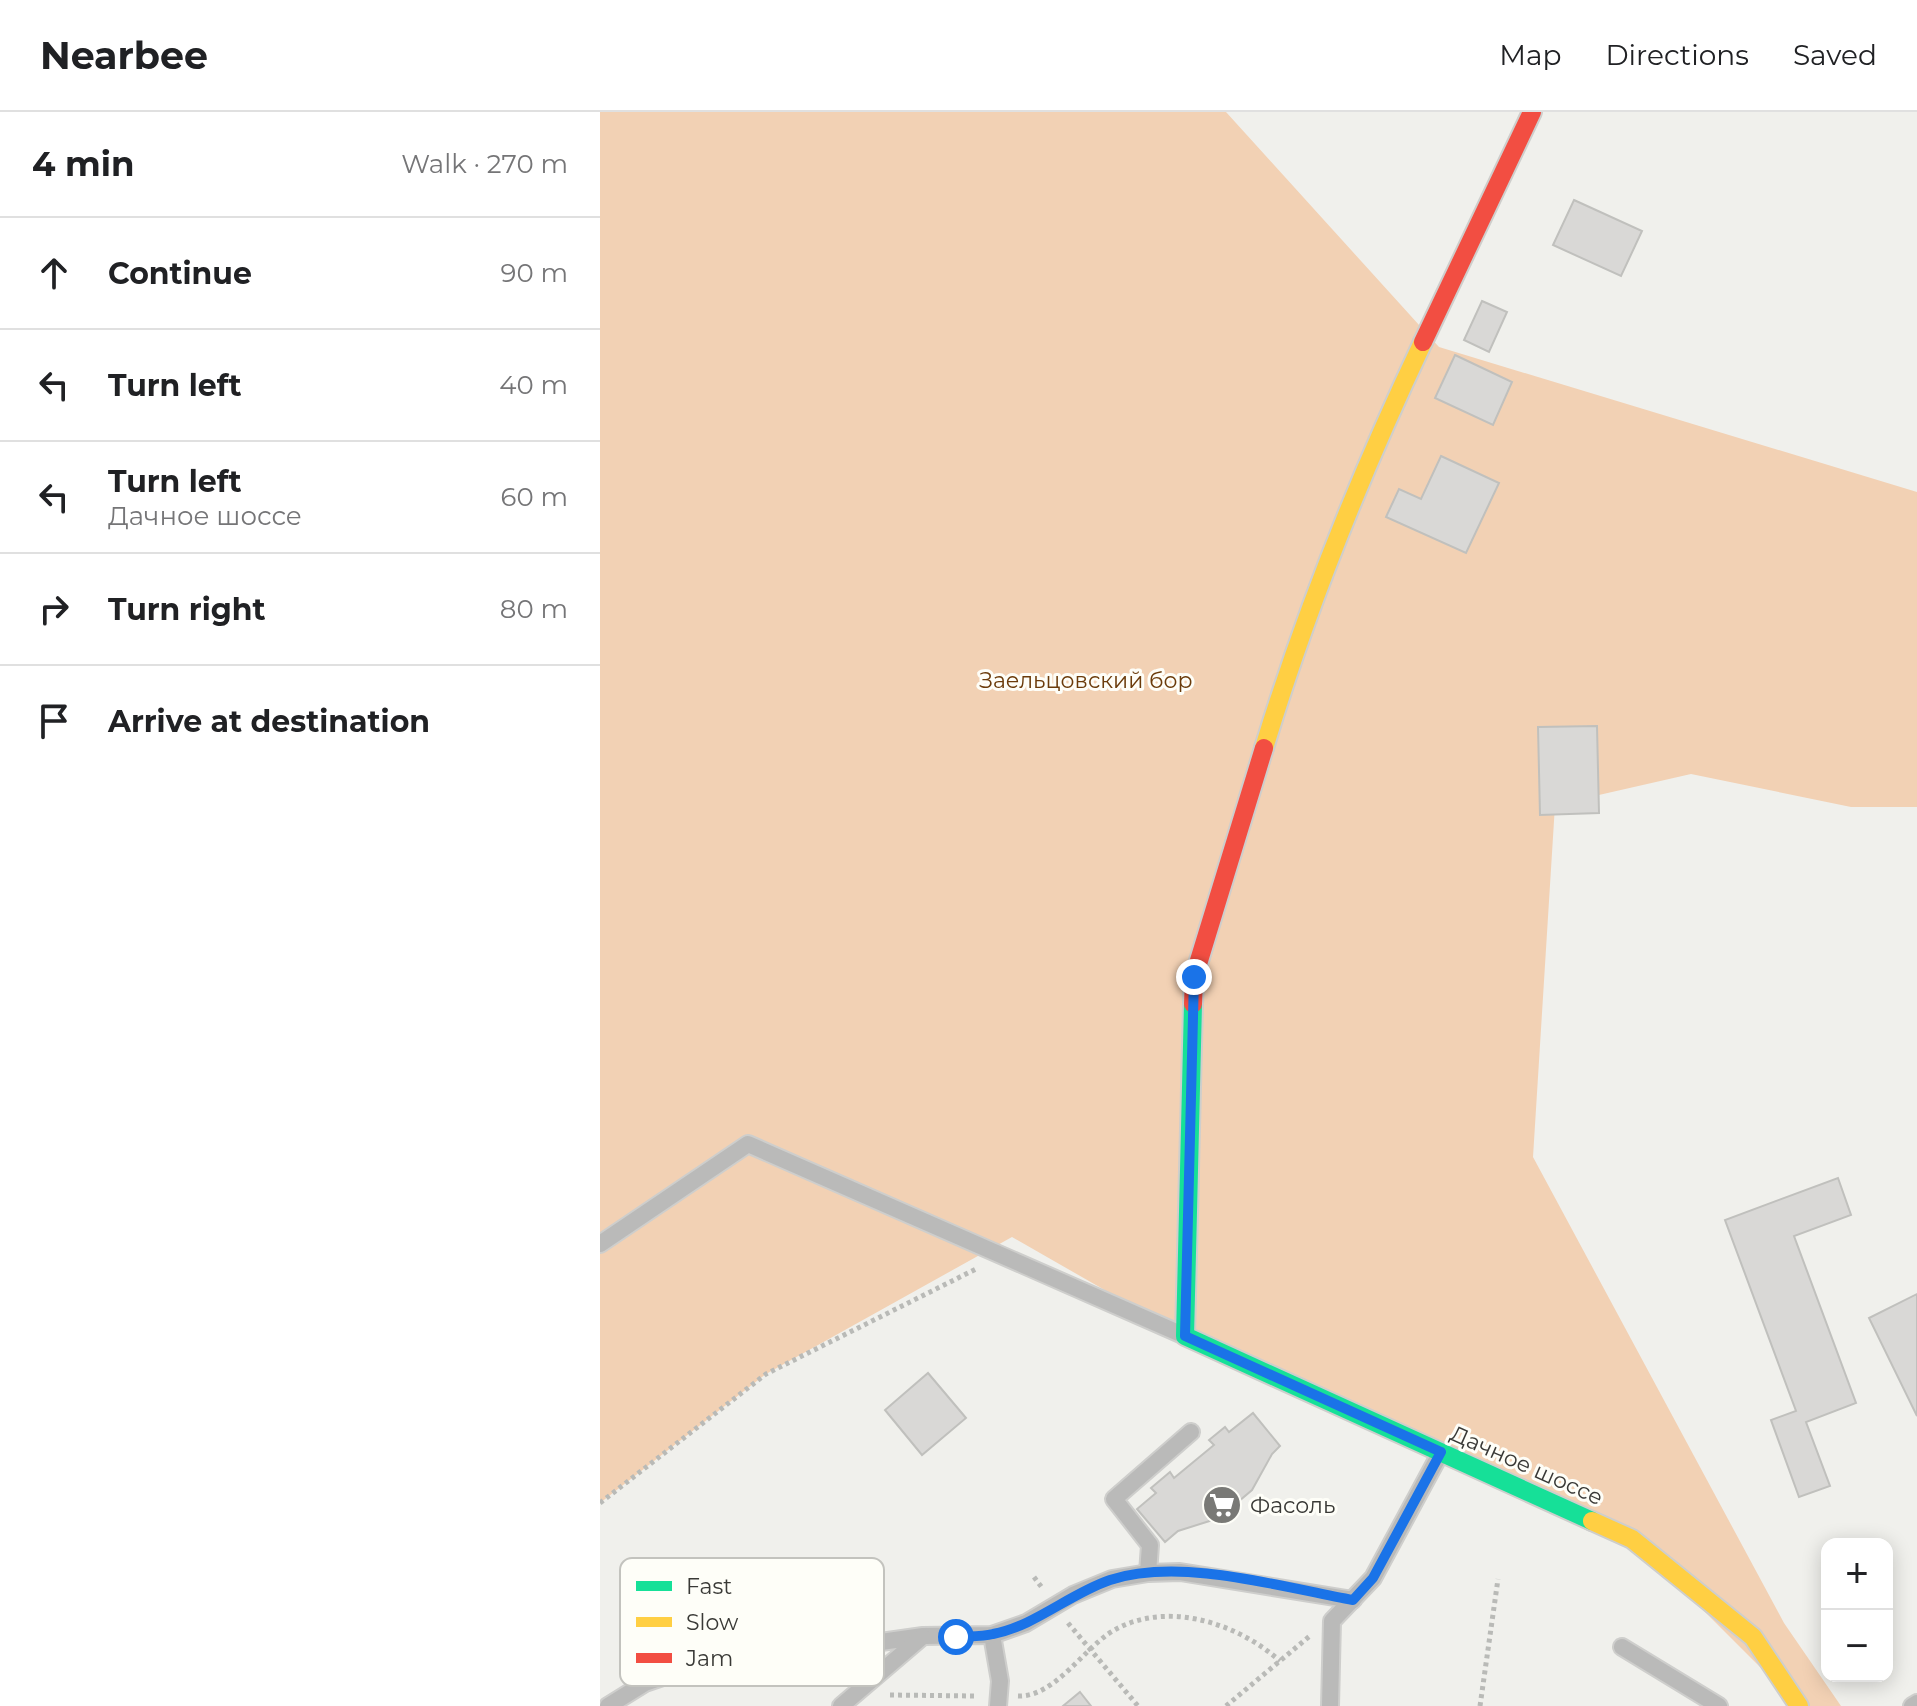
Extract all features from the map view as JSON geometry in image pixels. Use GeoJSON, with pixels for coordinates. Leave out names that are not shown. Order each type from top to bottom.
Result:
{"type":"FeatureCollection","features":[{"type":"Feature","properties":{"kind":"street"},"geometry":{"type":"LineString","coordinates":[[1185,1336],[1194,977],[1283,686],[1389,413],[1532,112]]}},
{"type":"Feature","properties":{"kind":"street","name":"Дачное шоссе"},"geometry":{"type":"LineString","coordinates":[[1185,1336],[1632,1539],[1753,1637],[1799,1706]]}},
{"type":"Feature","properties":{"kind":"lane"},"geometry":{"type":"LineString","coordinates":[[600,1244],[748,1144],[1185,1336]]}},
{"type":"Feature","properties":{"kind":"lane"},"geometry":{"type":"LineString","coordinates":[[1148,1573],[1150,1545],[1114,1499],[1191,1432]]}},
{"type":"Feature","properties":{"kind":"lane"},"geometry":{"type":"LineString","coordinates":[[1330,1706],[1329,1631],[1338,1612],[1373,1578],[1441,1452]]}},
{"type":"Feature","properties":{"kind":"lane"},"geometry":{"type":"LineString","coordinates":[[884,1642],[923,1636],[992,1635],[1026,1623],[1073,1595],[1112,1579],[1148,1573],[1180,1572],[1353,1600]]}},
{"type":"Feature","properties":{"kind":"lane"},"geometry":{"type":"LineString","coordinates":[[992,1635],[999,1701]]}},
{"type":"Feature","properties":{"kind":"lane"},"geometry":{"type":"LineString","coordinates":[[884,1669],[923,1636]]}},
{"type":"Feature","properties":{"kind":"lane"},"geometry":{"type":"LineString","coordinates":[[1622,1647],[1719,1706]]}},
{"type":"Feature","properties":{"kind":"lane"},"geometry":{"type":"LineString","coordinates":[[608,1706],[640,1686]]}},
{"type":"Feature","properties":{"kind":"lane"},"geometry":{"type":"LineString","coordinates":[[847,1700],[864,1686]]}},
{"type":"Feature","properties":{"kind":"path"},"geometry":{"type":"LineString","coordinates":[[600,1503],[766,1374],[1002,1256]]}},
{"type":"Feature","properties":{"kind":"path"},"geometry":{"type":"LineString","coordinates":[[1480,1706],[1498,1579]]}},
{"type":"Feature","properties":{"kind":"path"},"geometry":{"type":"LineString","coordinates":[[1226,1706],[1338,1612]]}},
{"type":"Feature","properties":{"kind":"path"},"geometry":{"type":"LineString","coordinates":[[847,1700],[999,1701],[1034,1695],[1110,1633],[1133,1624],[1183,1618],[1225,1626],[1255,1641],[1280,1661]]}},
{"type":"Feature","properties":{"kind":"path"},"geometry":{"type":"LineString","coordinates":[[1065,1619],[1138,1706]]}},
{"type":"Feature","properties":{"kind":"green space","name":"Заельцовский бор"},"geometry":{"type":"Polygon","coordinates":[[[600,112],[1226,112],[1439,347],[1917,492],[1917,807],[1851,807],[1691,774],[1555,805],[1533,1157],[1784,1623],[1821,1677],[1821,1682],[1825,1682],[1841,1706],[1799,1706],[1632,1539],[1185,1336],[1012,1237],[766,1374],[600,1503],[600,112]]]}},
{"type":"Feature","properties":{"kind":"building"},"geometry":{"type":"Polygon","coordinates":[[[1574,200],[1642,231],[1621,276],[1553,245],[1574,200]]]}},
{"type":"Feature","properties":{"kind":"building"},"geometry":{"type":"Polygon","coordinates":[[[1482,301],[1507,312],[1489,352],[1464,340],[1482,301]]]}},
{"type":"Feature","properties":{"kind":"building"},"geometry":{"type":"Polygon","coordinates":[[[1455,355],[1512,382],[1493,425],[1435,398],[1455,355]]]}},
{"type":"Feature","properties":{"kind":"building"},"geometry":{"type":"Polygon","coordinates":[[[1441,456],[1499,483],[1466,553],[1386,517],[1399,489],[1421,499],[1441,456]]]}},
{"type":"Feature","properties":{"kind":"building"},"geometry":{"type":"Polygon","coordinates":[[[1597,726],[1599,813],[1540,815],[1538,727],[1597,726]]]}},
{"type":"Feature","properties":{"kind":"building"},"geometry":{"type":"Polygon","coordinates":[[[1838,1178],[1851,1215],[1794,1236],[1856,1403],[1806,1422],[1830,1486],[1799,1497],[1771,1420],[1796,1411],[1725,1220],[1838,1178]]]}},
{"type":"Feature","properties":{"kind":"building"},"geometry":{"type":"Polygon","coordinates":[[[1917,1294],[1917,1416],[1869,1318],[1917,1294]]]}},
{"type":"Feature","properties":{"kind":"building"},"geometry":{"type":"Polygon","coordinates":[[[928,1373],[966,1418],[922,1455],[885,1410],[928,1373]]]}},
{"type":"Feature","properties":{"kind":"building"},"geometry":{"type":"Polygon","coordinates":[[[1253,1413],[1280,1446],[1272,1454],[1252,1490],[1219,1518],[1178,1531],[1165,1542],[1137,1509],[1156,1493],[1151,1488],[1170,1472],[1174,1478],[1214,1445],[1209,1440],[1225,1427],[1229,1432],[1253,1413]]]}},
{"type":"Feature","properties":{"kind":"building"},"geometry":{"type":"Polygon","coordinates":[[[1080,1692],[1091,1706],[1063,1706],[1080,1692]]]}},
{"type":"Feature","properties":{"kind":"traffic: fast"},"geometry":{"type":"LineString","coordinates":[[1193,1004],[1185,1336],[1592,1521]]}},
{"type":"Feature","properties":{"kind":"traffic: slow"},"geometry":{"type":"LineString","coordinates":[[1264,748],[1336,542],[1423,342]]}},
{"type":"Feature","properties":{"kind":"traffic: slow"},"geometry":{"type":"LineString","coordinates":[[1592,1521],[1632,1539],[1753,1637],[1799,1706]]}},
{"type":"Feature","properties":{"kind":"traffic: jam"},"geometry":{"type":"LineString","coordinates":[[1423,342],[1532,112]]}},
{"type":"Feature","properties":{"kind":"traffic: jam"},"geometry":{"type":"LineString","coordinates":[[1193,1004],[1194,977],[1264,748]]}},
{"type":"Feature","properties":{"kind":"place","name":"Фасоль"},"geometry":{"type":"Point","coordinates":[1222,1505]}},
{"type":"Feature","properties":{"kind":"route"},"geometry":{"type":"LineString","coordinates":[[956,1637],[992,1635],[1026,1623],[1073,1595],[1112,1579],[1148,1573],[1180,1572],[1218,1577],[1353,1600],[1373,1578],[1441,1452],[1185,1336],[1194,977]]}}]}
